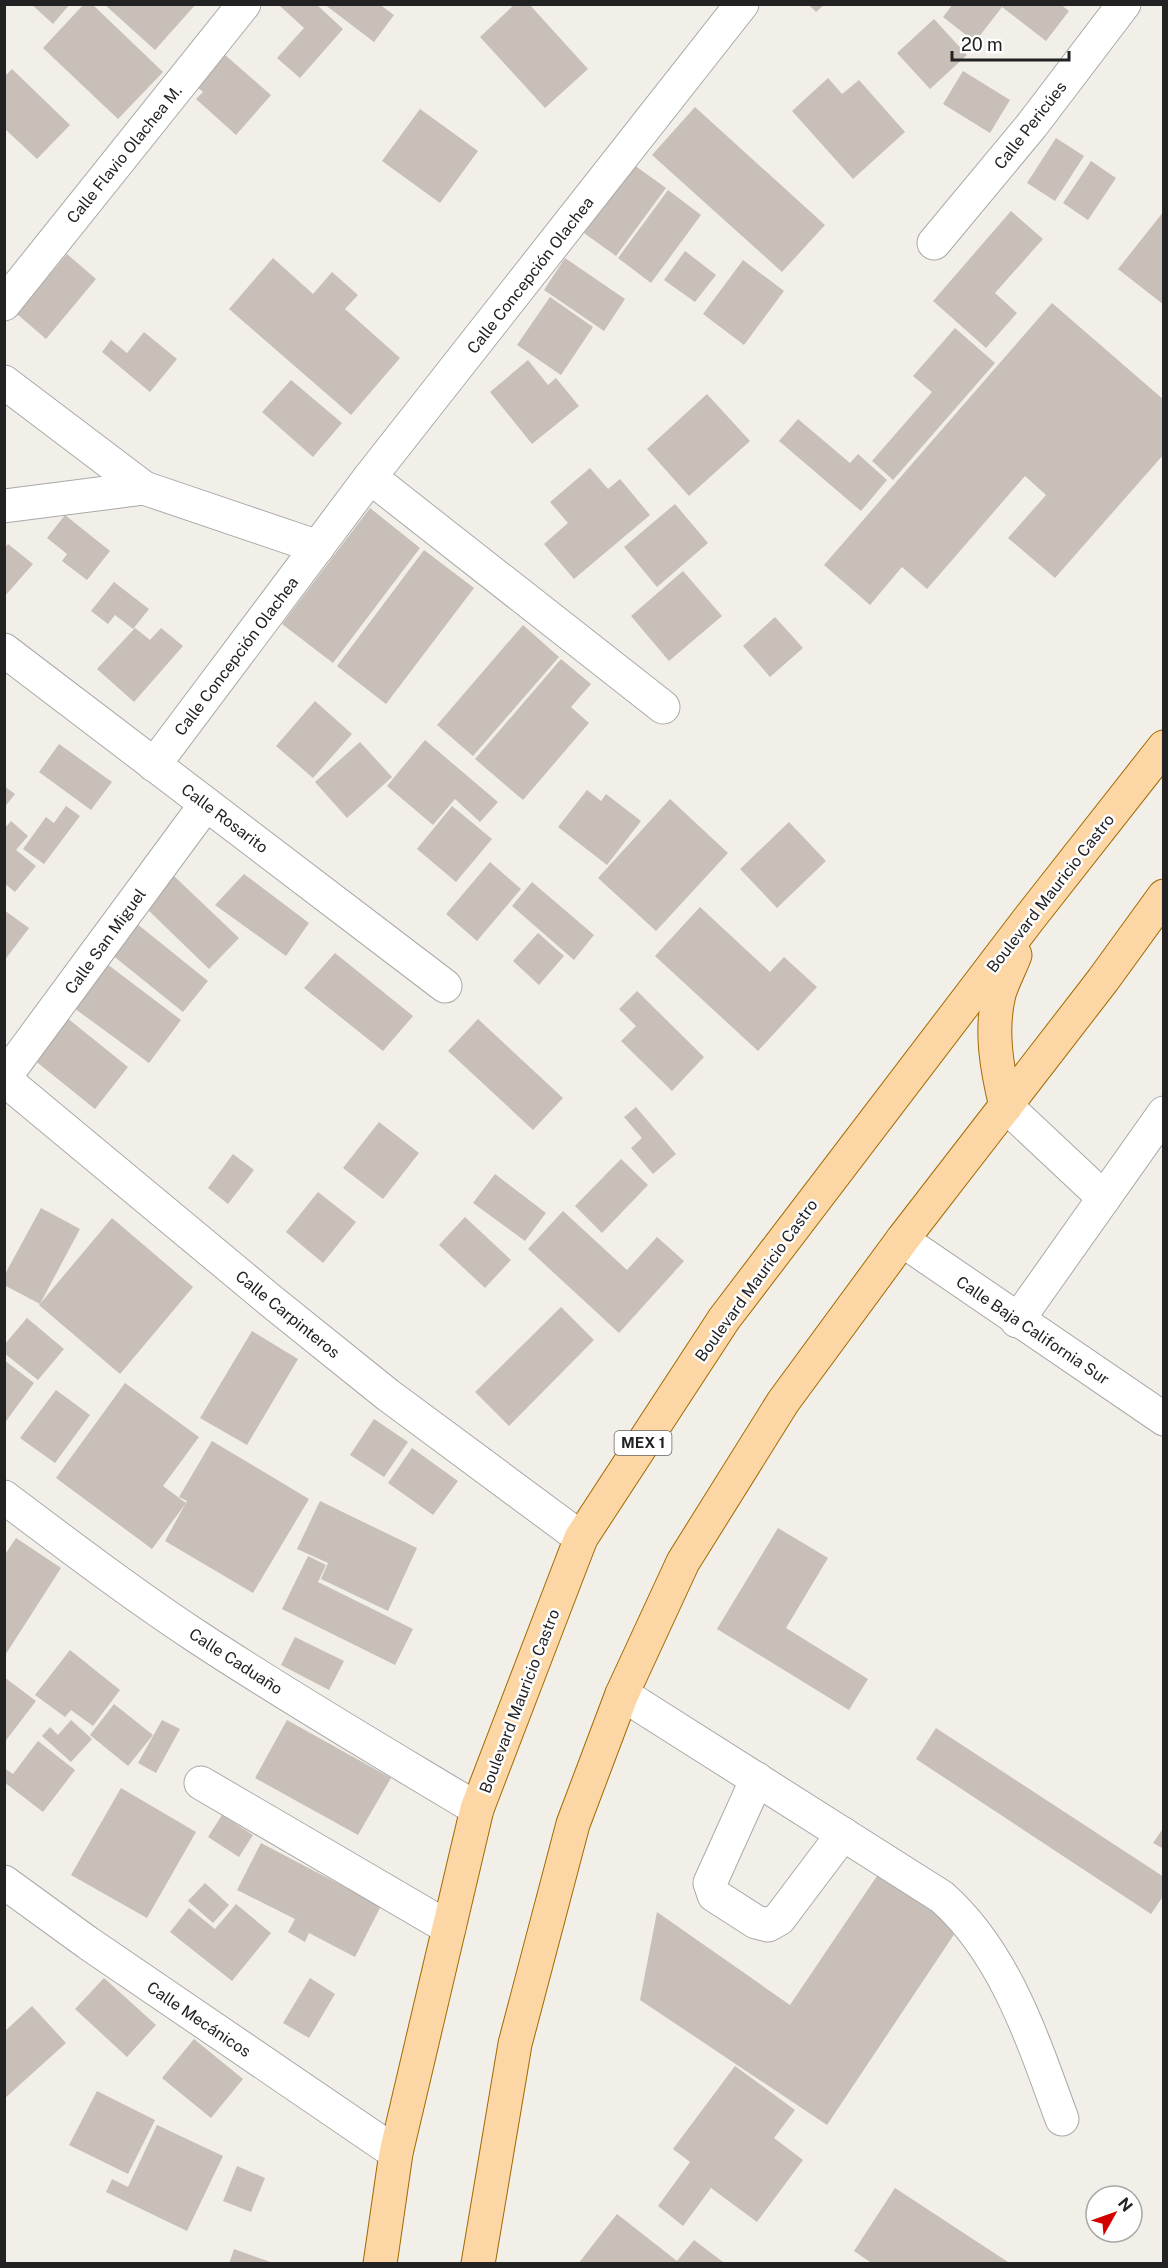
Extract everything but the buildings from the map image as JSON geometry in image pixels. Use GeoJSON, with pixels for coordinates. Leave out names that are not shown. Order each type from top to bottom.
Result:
{"type":"FeatureCollection","features":[{"type":"Feature","properties":{"kind":"main road","name":"Boulevard Mauricio Castro"},"geometry":{"type":"LineString","coordinates":[[380,2264],[396,2153],[477,1809],[581,1538],[724,1318],[1028,920],[1164,747]]}},
{"type":"Feature","properties":{"kind":"main road"},"geometry":{"type":"LineString","coordinates":[[478,2264],[515,2044],[573,1824],[622,1694],[683,1562],[783,1402],[902,1240],[1103,980],[1164,896]]}},
{"type":"Feature","properties":{"kind":"main road"},"geometry":{"type":"LineString","coordinates":[[1006,1106],[997,1058],[996,1013],[999,994],[1028,920]]}},
{"type":"Feature","properties":{"kind":"street","name":"Calle Flavio Olachea M."},"geometry":{"type":"LineString","coordinates":[[4,304],[244,4]]}},
{"type":"Feature","properties":{"kind":"street","name":"Calle Concepción Olachea"},"geometry":{"type":"LineString","coordinates":[[154,765],[370,477],[742,4]]}},
{"type":"Feature","properties":{"kind":"street","name":"Calle Pericúes"},"geometry":{"type":"LineString","coordinates":[[934,243],[1032,125],[1124,4]]}},
{"type":"Feature","properties":{"kind":"street"},"geometry":{"type":"LineString","coordinates":[[4,382],[144,488],[318,547]]}},
{"type":"Feature","properties":{"kind":"street"},"geometry":{"type":"LineString","coordinates":[[370,477],[663,707]]}},
{"type":"Feature","properties":{"kind":"street"},"geometry":{"type":"LineString","coordinates":[[4,506],[144,488]]}},
{"type":"Feature","properties":{"kind":"street","name":"Calle Rosarito"},"geometry":{"type":"LineString","coordinates":[[4,650],[445,986]]}},
{"type":"Feature","properties":{"kind":"street","name":"Calle San Miguel"},"geometry":{"type":"LineString","coordinates":[[4,1078],[206,804]]}},
{"type":"Feature","properties":{"kind":"street","name":"Calle Carpinteros"},"geometry":{"type":"LineString","coordinates":[[4,1078],[271,1301],[388,1395],[581,1538]]}},
{"type":"Feature","properties":{"kind":"street"},"geometry":{"type":"LineString","coordinates":[[1006,1106],[1104,1197]]}},
{"type":"Feature","properties":{"kind":"street"},"geometry":{"type":"LineString","coordinates":[[1017,1321],[1164,1113]]}},
{"type":"Feature","properties":{"kind":"street","name":"Calle Baja California Sur"},"geometry":{"type":"LineString","coordinates":[[902,1240],[1017,1321],[1081,1361],[1164,1419]]}},
{"type":"Feature","properties":{"kind":"street","name":"Calle Caduaño"},"geometry":{"type":"LineString","coordinates":[[4,1497],[198,1638],[477,1809]]}},
{"type":"Feature","properties":{"kind":"street"},"geometry":{"type":"LineString","coordinates":[[622,1694],[942,1897],[976,1931],[1002,1972],[1040,2060],[1062,2119]]}},
{"type":"Feature","properties":{"kind":"street"},"geometry":{"type":"LineString","coordinates":[[757,1779],[710,1883],[714,1895],[756,1922],[768,1925],[779,1919],[843,1834]]}},
{"type":"Feature","properties":{"kind":"street"},"geometry":{"type":"LineString","coordinates":[[201,1783],[449,1928]]}},
{"type":"Feature","properties":{"kind":"street","name":"Calle Mecánicos"},"geometry":{"type":"LineString","coordinates":[[4,1882],[88,1944],[396,2153]]}}]}
